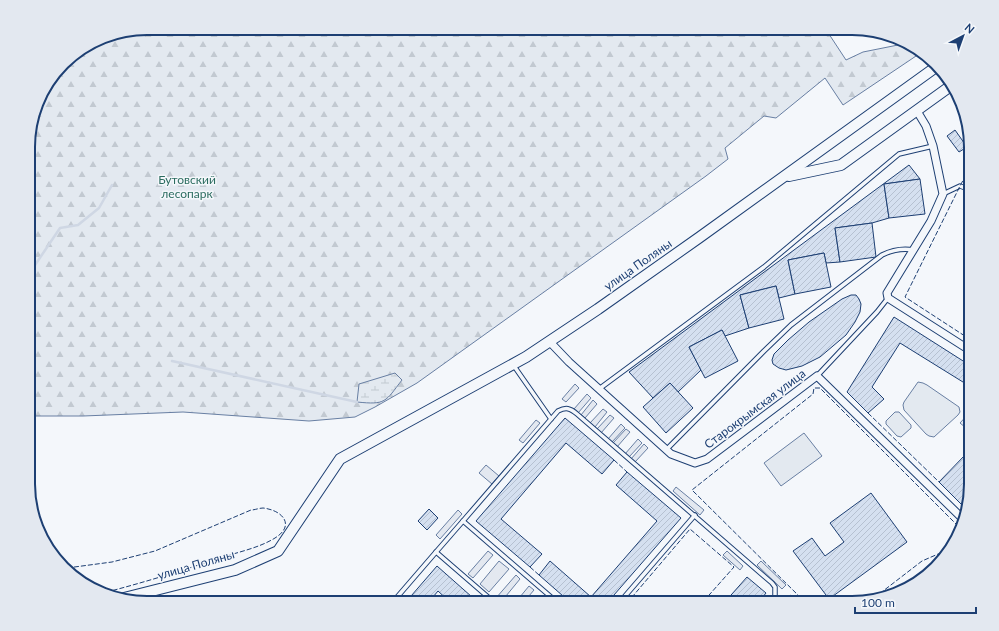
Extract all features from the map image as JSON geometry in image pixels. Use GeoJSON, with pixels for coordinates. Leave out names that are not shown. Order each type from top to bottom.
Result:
{"type":"FeatureCollection","features":[{"type":"Feature","properties":{"kind":"main road","name":"улица Поляны"},"geometry":{"type":"LineString","coordinates":[[135,595],[235,570],[278,551],[340,459],[513,364],[550,341],[598,309],[785,177],[932,70]]}},
{"type":"Feature","properties":{"kind":"main road"},"geometry":{"type":"LineString","coordinates":[[785,177],[842,165],[947,88]]}},
{"type":"Feature","properties":{"kind":"street"},"geometry":{"type":"LineString","coordinates":[[916,111],[926,126],[933,146],[943,194],[931,221],[887,293],[888,298],[964,347]]}},
{"type":"Feature","properties":{"kind":"street","name":"Старокрымская улица"},"geometry":{"type":"LineString","coordinates":[[550,341],[599,389],[666,450],[678,458],[695,463],[707,459],[817,376],[959,515]]}},
{"type":"Feature","properties":{"kind":"lane"},"geometry":{"type":"LineString","coordinates":[[599,389],[764,267],[899,154],[933,146]]}},
{"type":"Feature","properties":{"kind":"lane"},"geometry":{"type":"LineString","coordinates":[[943,194],[960,186],[964,187]]}},
{"type":"Feature","properties":{"kind":"lane"},"geometry":{"type":"LineString","coordinates":[[666,450],[764,351],[792,325],[882,255],[890,251],[908,249],[914,250]]}},
{"type":"Feature","properties":{"kind":"lane"},"geometry":{"type":"LineString","coordinates":[[817,376],[877,312],[888,298]]}},
{"type":"Feature","properties":{"kind":"lane"},"geometry":{"type":"LineString","coordinates":[[513,364],[551,419]]}},
{"type":"Feature","properties":{"kind":"lane"},"geometry":{"type":"LineString","coordinates":[[398,596],[558,411],[563,409],[572,409],[772,583],[775,590],[775,596]]}},
{"type":"Feature","properties":{"kind":"lane"},"geometry":{"type":"LineString","coordinates":[[626,596],[695,515]]}},
{"type":"Feature","properties":{"kind":"lane"},"geometry":{"type":"LineString","coordinates":[[463,521],[550,596]]}},
{"type":"Feature","properties":{"kind":"lane"},"geometry":{"type":"LineString","coordinates":[[436,552],[487,596]]}},
{"type":"Feature","properties":{"kind":"green space","name":"Бутовский лесопарк"},"geometry":{"type":"Polygon","coordinates":[[[140,35],[830,35],[846,60],[863,52],[897,45],[917,56],[843,105],[825,78],[776,118],[764,116],[725,148],[728,159],[706,176],[417,383],[355,417],[309,421],[183,412],[83,416],[35,416],[35,147],[37,125],[41,111],[50,91],[58,79],[73,63],[91,50],[104,44],[125,37],[140,35]]]}},
{"type":"Feature","properties":{"kind":"green space"},"geometry":{"type":"Polygon","coordinates":[[[395,373],[402,380],[388,397],[380,402],[374,403],[357,402],[359,384],[395,373]]]}},
{"type":"Feature","properties":{"kind":"green space"},"geometry":{"type":"Polygon","coordinates":[[[918,382],[927,385],[959,407],[960,412],[958,415],[934,437],[926,434],[904,410],[904,402],[918,382]]]}},
{"type":"Feature","properties":{"kind":"green space"},"geometry":{"type":"Polygon","coordinates":[[[895,412],[899,412],[911,425],[911,428],[901,437],[897,436],[886,424],[886,421],[895,412]]]}},
{"type":"Feature","properties":{"kind":"green space"},"geometry":{"type":"Polygon","coordinates":[[[964,419],[964,426],[960,423],[964,419]]]}},
{"type":"Feature","properties":{"kind":"green space"},"geometry":{"type":"Polygon","coordinates":[[[804,433],[822,456],[781,486],[764,463],[804,433]]]}},
{"type":"Feature","properties":{"kind":"shaded area"},"geometry":{"type":"Polygon","coordinates":[[[575,384],[579,388],[566,402],[562,399],[575,384]]]}},
{"type":"Feature","properties":{"kind":"shaded area"},"geometry":{"type":"Polygon","coordinates":[[[587,394],[591,398],[578,413],[574,409],[587,394]]]}},
{"type":"Feature","properties":{"kind":"shaded area"},"geometry":{"type":"Polygon","coordinates":[[[593,400],[597,404],[585,418],[581,415],[593,400]]]}},
{"type":"Feature","properties":{"kind":"shaded area"},"geometry":{"type":"Polygon","coordinates":[[[603,409],[607,412],[595,427],[590,423],[603,409]]]}},
{"type":"Feature","properties":{"kind":"shaded area"},"geometry":{"type":"Polygon","coordinates":[[[610,415],[614,418],[601,433],[597,429],[610,415]]]}},
{"type":"Feature","properties":{"kind":"shaded area"},"geometry":{"type":"Polygon","coordinates":[[[536,420],[540,423],[523,443],[519,440],[536,420]]]}},
{"type":"Feature","properties":{"kind":"shaded area"},"geometry":{"type":"Polygon","coordinates":[[[621,424],[625,428],[612,442],[608,439],[621,424]]]}},
{"type":"Feature","properties":{"kind":"shaded area"},"geometry":{"type":"Polygon","coordinates":[[[626,429],[630,432],[617,447],[613,443],[626,429]]]}},
{"type":"Feature","properties":{"kind":"shaded area"},"geometry":{"type":"Polygon","coordinates":[[[638,439],[642,443],[629,457],[625,454],[638,439]]]}},
{"type":"Feature","properties":{"kind":"shaded area"},"geometry":{"type":"Polygon","coordinates":[[[644,444],[648,448],[635,462],[631,459],[644,444]]]}},
{"type":"Feature","properties":{"kind":"shaded area"},"geometry":{"type":"Polygon","coordinates":[[[486,465],[499,476],[492,484],[479,473],[486,465]]]}},
{"type":"Feature","properties":{"kind":"shaded area"},"geometry":{"type":"Polygon","coordinates":[[[676,487],[704,510],[700,515],[673,491],[676,487]]]}},
{"type":"Feature","properties":{"kind":"shaded area"},"geometry":{"type":"Polygon","coordinates":[[[458,510],[462,514],[440,539],[436,535],[458,510]]]}},
{"type":"Feature","properties":{"kind":"shaded area"},"geometry":{"type":"Polygon","coordinates":[[[488,551],[493,555],[473,578],[468,574],[488,551]]]}},
{"type":"Feature","properties":{"kind":"shaded area"},"geometry":{"type":"Polygon","coordinates":[[[727,551],[743,566],[740,570],[723,555],[727,551]]]}},
{"type":"Feature","properties":{"kind":"shaded area"},"geometry":{"type":"Polygon","coordinates":[[[499,561],[509,569],[489,592],[480,584],[499,561]]]}},
{"type":"Feature","properties":{"kind":"shaded area"},"geometry":{"type":"Polygon","coordinates":[[[761,561],[786,585],[782,589],[757,565],[761,561]]]}},
{"type":"Feature","properties":{"kind":"shaded area"},"geometry":{"type":"Polygon","coordinates":[[[516,575],[520,579],[506,596],[498,596],[516,575]]]}},
{"type":"Feature","properties":{"kind":"shaded area"},"geometry":{"type":"Polygon","coordinates":[[[529,586],[534,590],[529,596],[521,596],[529,586]]]}},
{"type":"Feature","properties":{"kind":"building"},"geometry":{"type":"Polygon","coordinates":[[[955,130],[964,143],[964,149],[959,152],[947,136],[955,130]]]}},
{"type":"Feature","properties":{"kind":"building"},"geometry":{"type":"Polygon","coordinates":[[[909,165],[920,179],[884,184],[889,218],[872,223],[835,228],[840,262],[826,263],[824,253],[788,260],[795,294],[779,298],[776,286],[740,295],[749,328],[725,336],[722,330],[689,347],[701,370],[678,392],[670,383],[653,398],[629,372],[909,165]]]}},
{"type":"Feature","properties":{"kind":"building"},"geometry":{"type":"Polygon","coordinates":[[[920,179],[925,214],[889,218],[884,184],[920,179]]]}},
{"type":"Feature","properties":{"kind":"building"},"geometry":{"type":"Polygon","coordinates":[[[872,223],[876,257],[840,262],[835,228],[872,223]]]}},
{"type":"Feature","properties":{"kind":"building"},"geometry":{"type":"Polygon","coordinates":[[[824,253],[831,287],[795,294],[788,260],[824,253]]]}},
{"type":"Feature","properties":{"kind":"building"},"geometry":{"type":"Polygon","coordinates":[[[776,286],[784,319],[749,328],[740,295],[776,286]]]}},
{"type":"Feature","properties":{"kind":"building"},"geometry":{"type":"Polygon","coordinates":[[[851,295],[856,295],[859,299],[861,304],[860,312],[846,335],[820,357],[802,366],[786,370],[773,364],[772,360],[774,354],[788,340],[809,322],[842,299],[851,295]]]}},
{"type":"Feature","properties":{"kind":"building"},"geometry":{"type":"Polygon","coordinates":[[[894,317],[964,362],[964,383],[900,343],[872,387],[884,399],[868,413],[847,392],[894,317]]]}},
{"type":"Feature","properties":{"kind":"building"},"geometry":{"type":"Polygon","coordinates":[[[722,330],[738,361],[705,378],[689,347],[722,330]]]}},
{"type":"Feature","properties":{"kind":"building"},"geometry":{"type":"Polygon","coordinates":[[[670,383],[693,408],[666,433],[643,407],[670,383]]]}},
{"type":"Feature","properties":{"kind":"building"},"geometry":{"type":"Polygon","coordinates":[[[565,418],[614,460],[602,474],[566,443],[501,519],[542,554],[530,567],[476,521],[565,418]]]}},
{"type":"Feature","properties":{"kind":"building"},"geometry":{"type":"Polygon","coordinates":[[[964,456],[964,491],[962,505],[939,482],[964,456]]]}},
{"type":"Feature","properties":{"kind":"building"},"geometry":{"type":"Polygon","coordinates":[[[627,472],[681,518],[613,596],[592,596],[657,521],[616,485],[627,472]]]}},
{"type":"Feature","properties":{"kind":"building"},"geometry":{"type":"Polygon","coordinates":[[[871,493],[907,542],[833,596],[827,596],[793,551],[812,538],[825,556],[844,542],[830,523],[871,493]]]}},
{"type":"Feature","properties":{"kind":"building"},"geometry":{"type":"Polygon","coordinates":[[[429,509],[438,518],[427,530],[418,521],[429,509]]]}},
{"type":"Feature","properties":{"kind":"building"},"geometry":{"type":"Polygon","coordinates":[[[550,561],[590,596],[563,596],[539,575],[550,561]]]}},
{"type":"Feature","properties":{"kind":"building"},"geometry":{"type":"Polygon","coordinates":[[[437,566],[471,596],[443,596],[438,591],[434,596],[411,596],[437,566]]]}},
{"type":"Feature","properties":{"kind":"building"},"geometry":{"type":"Polygon","coordinates":[[[747,577],[766,593],[764,596],[730,596],[747,577]]]}},
{"type":"Feature","properties":{"kind":"waterway"},"geometry":{"type":"LineString","coordinates":[[35,265],[60,228],[78,225],[99,208],[112,185]]}},
{"type":"Feature","properties":{"kind":"waterway"},"geometry":{"type":"LineString","coordinates":[[172,361],[357,402]]}},
{"type":"Feature","properties":{"kind":"fence"},"geometry":{"type":"LineString","coordinates":[[964,179],[905,297],[964,335]]}},
{"type":"Feature","properties":{"kind":"fence"},"geometry":{"type":"LineString","coordinates":[[799,596],[692,490],[813,394],[814,388],[820,388],[956,524]]}},
{"type":"Feature","properties":{"kind":"fence"},"geometry":{"type":"LineString","coordinates":[[868,413],[939,482]]}},
{"type":"Feature","properties":{"kind":"fence"},"geometry":{"type":"LineString","coordinates":[[614,460],[627,472]]}},
{"type":"Feature","properties":{"kind":"fence"},"geometry":{"type":"LineString","coordinates":[[72,567],[112,562],[155,551],[251,510],[263,508],[270,509],[281,515],[284,519],[285,528],[281,533],[275,538],[248,550],[162,577],[113,590]]}},
{"type":"Feature","properties":{"kind":"fence"},"geometry":{"type":"LineString","coordinates":[[633,596],[690,529],[734,567],[708,596]]}},
{"type":"Feature","properties":{"kind":"fence"},"geometry":{"type":"LineString","coordinates":[[882,591],[922,561],[940,553]]}},
{"type":"Feature","properties":{"kind":"fence"},"geometry":{"type":"LineString","coordinates":[[530,567],[539,575]]}}]}
